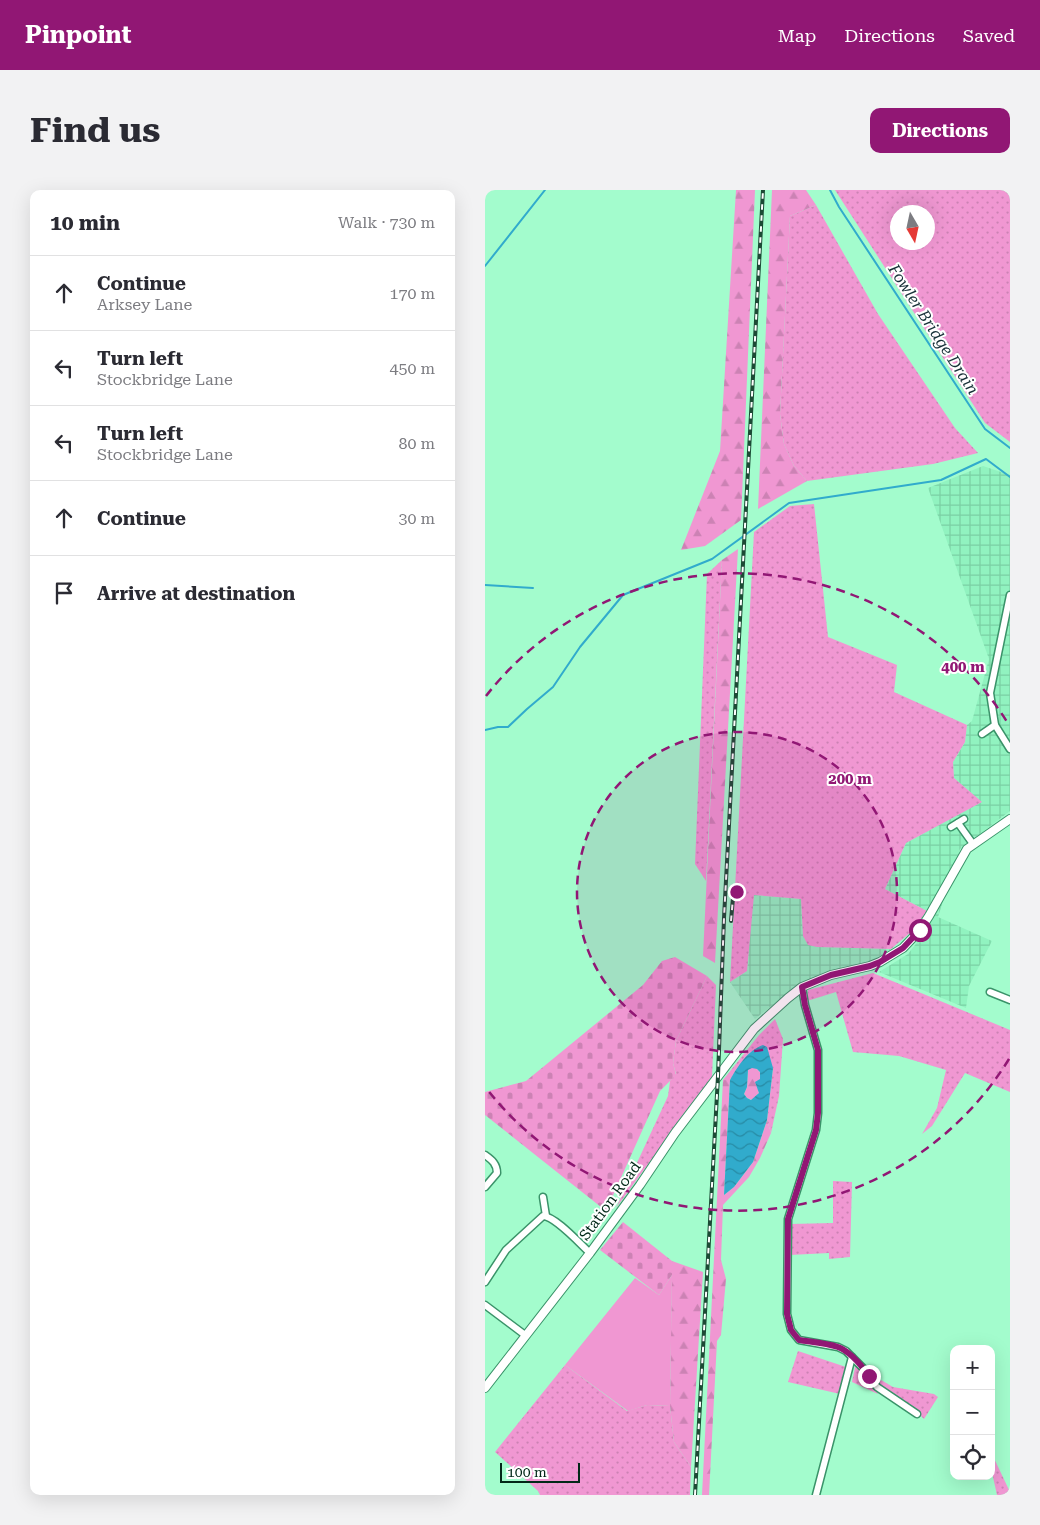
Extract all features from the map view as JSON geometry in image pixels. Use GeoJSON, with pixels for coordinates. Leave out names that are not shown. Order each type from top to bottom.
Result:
{"type":"FeatureCollection","features":[{"type":"Feature","properties":{"kind":"street"},"geometry":{"type":"LineString","coordinates":[[1010,595],[990,689],[995,725],[1010,749]]}},
{"type":"Feature","properties":{"kind":"street"},"geometry":{"type":"LineString","coordinates":[[982,734],[995,725]]}},
{"type":"Feature","properties":{"kind":"street"},"geometry":{"type":"LineString","coordinates":[[951,827],[964,819]]}},
{"type":"Feature","properties":{"kind":"street","name":"Station Road"},"geometry":{"type":"LineString","coordinates":[[485,1388],[590,1253],[675,1133],[755,1029],[802,987],[831,975],[870,966],[903,948],[920,930],[967,849],[1010,819]]}},
{"type":"Feature","properties":{"kind":"street"},"geometry":{"type":"LineString","coordinates":[[958,823],[973,844]]}},
{"type":"Feature","properties":{"kind":"street"},"geometry":{"type":"LineString","coordinates":[[802,987],[805,1005],[818,1050],[818,1113],[816,1130],[788,1219],[787,1314],[791,1330],[799,1340],[838,1347],[846,1351],[863,1368],[877,1387],[917,1414]]}},
{"type":"Feature","properties":{"kind":"street"},"geometry":{"type":"LineString","coordinates":[[989,992],[1010,1000]]}},
{"type":"Feature","properties":{"kind":"street"},"geometry":{"type":"LineString","coordinates":[[485,1155],[497,1167],[497,1173],[485,1187]]}},
{"type":"Feature","properties":{"kind":"street"},"geometry":{"type":"LineString","coordinates":[[543,1197],[546,1216],[564,1229],[590,1253]]}},
{"type":"Feature","properties":{"kind":"street"},"geometry":{"type":"LineString","coordinates":[[485,1282],[506,1250],[541,1218],[546,1216]]}},
{"type":"Feature","properties":{"kind":"street"},"geometry":{"type":"LineString","coordinates":[[485,1306],[525,1335]]}},
{"type":"Feature","properties":{"kind":"street"},"geometry":{"type":"LineString","coordinates":[[816,1495],[852,1357]]}},
{"type":"Feature","properties":{"kind":"shaded area"},"geometry":{"type":"Polygon","coordinates":[[[983,466],[1010,475],[1010,811],[960,849],[938,917],[992,941],[969,986],[966,1008],[879,972],[908,954],[928,928],[927,911],[885,889],[906,843],[981,802],[954,778],[953,762],[965,742],[967,725],[972,721],[989,659],[928,488],[983,466]]]}},
{"type":"Feature","properties":{"kind":"shaded area"},"geometry":{"type":"Polygon","coordinates":[[[753,895],[801,899],[803,936],[817,947],[891,949],[872,961],[823,973],[794,988],[755,1019],[730,982],[747,971],[753,895]]]}},
{"type":"Feature","properties":{"kind":"green space"},"geometry":{"type":"Polygon","coordinates":[[[736,190],[755,190],[741,520],[705,546],[681,550],[720,451],[736,190]]]}},
{"type":"Feature","properties":{"kind":"green space"},"geometry":{"type":"Polygon","coordinates":[[[772,190],[806,190],[816,205],[790,216],[780,414],[784,444],[794,466],[807,481],[758,509],[772,190]]]}},
{"type":"Feature","properties":{"kind":"green space"},"geometry":{"type":"Polygon","coordinates":[[[835,190],[1010,190],[1010,442],[985,423],[835,190]]]}},
{"type":"Feature","properties":{"kind":"green space"},"geometry":{"type":"Polygon","coordinates":[[[816,205],[878,314],[955,428],[978,453],[933,464],[807,481],[794,466],[784,444],[780,414],[790,216],[816,205]]]}},
{"type":"Feature","properties":{"kind":"green space"},"geometry":{"type":"Polygon","coordinates":[[[814,504],[828,637],[897,665],[894,692],[967,725],[965,742],[953,762],[954,778],[982,802],[906,843],[885,889],[927,911],[911,932],[891,949],[817,947],[808,945],[803,936],[801,899],[754,895],[747,971],[730,982],[754,532],[790,506],[814,504]]]}},
{"type":"Feature","properties":{"kind":"green space"},"geometry":{"type":"Polygon","coordinates":[[[738,549],[715,963],[703,956],[722,560],[738,549]]]}},
{"type":"Feature","properties":{"kind":"green space"},"geometry":{"type":"Polygon","coordinates":[[[722,560],[706,881],[695,864],[707,574],[722,560]]]}},
{"type":"Feature","properties":{"kind":"green space"},"geometry":{"type":"Polygon","coordinates":[[[675,957],[707,976],[676,1041],[673,1063],[676,1075],[660,1091],[606,1211],[485,1115],[485,1092],[526,1081],[643,985],[662,961],[675,957]]]}},
{"type":"Feature","properties":{"kind":"green space"},"geometry":{"type":"Polygon","coordinates":[[[873,973],[1010,1030],[1010,1092],[965,1073],[932,1126],[922,1134],[937,1108],[946,1070],[899,1056],[853,1052],[836,992],[807,1001],[808,990],[873,973]]]}},
{"type":"Feature","properties":{"kind":"green space"},"geometry":{"type":"Polygon","coordinates":[[[707,976],[716,985],[712,1077],[616,1208],[668,1096],[670,1081],[676,1074],[673,1063],[676,1041],[707,976]]]}},
{"type":"Feature","properties":{"kind":"green space"},"geometry":{"type":"Polygon","coordinates":[[[775,1019],[783,1039],[779,1096],[771,1133],[767,1120],[773,1068],[736,1070],[730,1080],[723,1080],[759,1035],[775,1019]]]}},
{"type":"Feature","properties":{"kind":"green space"},"geometry":{"type":"Polygon","coordinates":[[[752,1068],[760,1072],[760,1080],[756,1082],[759,1093],[752,1100],[744,1094],[747,1087],[748,1070],[752,1068]]]}},
{"type":"Feature","properties":{"kind":"green space"},"geometry":{"type":"Polygon","coordinates":[[[723,1080],[730,1080],[724,1195],[734,1187],[753,1162],[767,1120],[771,1133],[749,1177],[723,1205],[721,1260],[726,1279],[721,1335],[717,1341],[709,1495],[702,1495],[723,1080]]]}},
{"type":"Feature","properties":{"kind":"green space"},"geometry":{"type":"Polygon","coordinates":[[[833,1181],[852,1182],[850,1257],[829,1259],[829,1253],[790,1255],[791,1224],[833,1223],[833,1181]]]}},
{"type":"Feature","properties":{"kind":"green space"},"geometry":{"type":"Polygon","coordinates":[[[623,1222],[672,1261],[672,1275],[659,1295],[600,1250],[623,1222]]]}},
{"type":"Feature","properties":{"kind":"green space"},"geometry":{"type":"Polygon","coordinates":[[[672,1261],[703,1272],[691,1467],[674,1442],[670,1406],[672,1261]]]}},
{"type":"Feature","properties":{"kind":"green space"},"geometry":{"type":"Polygon","coordinates":[[[672,1275],[670,1406],[647,1405],[628,1411],[565,1365],[635,1278],[659,1295],[672,1275]]]}},
{"type":"Feature","properties":{"kind":"green space"},"geometry":{"type":"Polygon","coordinates":[[[798,1351],[846,1367],[840,1394],[788,1382],[798,1351]]]}},
{"type":"Feature","properties":{"kind":"green space"},"geometry":{"type":"Polygon","coordinates":[[[856,1363],[864,1373],[878,1394],[852,1382],[856,1363]]]}},
{"type":"Feature","properties":{"kind":"green space"},"geometry":{"type":"Polygon","coordinates":[[[565,1365],[627,1411],[647,1405],[670,1406],[674,1442],[691,1467],[690,1495],[540,1495],[538,1491],[495,1452],[565,1365]]]}},
{"type":"Feature","properties":{"kind":"green space"},"geometry":{"type":"Polygon","coordinates":[[[881,1380],[893,1387],[934,1394],[938,1397],[924,1419],[878,1384],[881,1380]]]}},
{"type":"Feature","properties":{"kind":"green space"},"geometry":{"type":"Polygon","coordinates":[[[995,1460],[1010,1492],[1010,1495],[997,1495],[994,1480],[995,1460]]]}},
{"type":"Feature","properties":{"kind":"water"},"geometry":{"type":"Polygon","coordinates":[[[763,1045],[767,1047],[773,1068],[767,1120],[753,1162],[734,1187],[724,1195],[730,1080],[743,1060],[763,1045]],[[752,1068],[748,1070],[747,1087],[744,1094],[751,1100],[759,1093],[755,1082],[760,1079],[760,1072],[752,1068]]]}},
{"type":"Feature","properties":{"kind":"waterway","name":"Fowler Bridge Drain"},"geometry":{"type":"LineString","coordinates":[[485,266],[545,190]]}},
{"type":"Feature","properties":{"kind":"waterway","name":"Fowler Bridge Drain"},"geometry":{"type":"LineString","coordinates":[[830,190],[839,207],[985,429],[1010,448]]}},
{"type":"Feature","properties":{"kind":"waterway"},"geometry":{"type":"LineString","coordinates":[[485,730],[508,727],[553,687],[580,647],[623,595],[712,559],[789,503],[941,480],[986,459],[1010,477]]}},
{"type":"Feature","properties":{"kind":"waterway"},"geometry":{"type":"LineString","coordinates":[[485,585],[533,588]]}},
{"type":"Feature","properties":{"kind":"railway"},"geometry":{"type":"LineString","coordinates":[[695,1495],[763,190]]}},
{"type":"Feature","properties":{"kind":"railway"},"geometry":{"type":"LineString","coordinates":[[731,921],[734,886]]}},
{"type":"Feature","properties":{"kind":"route"},"geometry":{"type":"LineString","coordinates":[[869,1376],[846,1351],[838,1347],[796,1338],[791,1330],[787,1314],[788,1219],[816,1130],[818,1113],[818,1050],[805,1005],[802,987],[831,975],[880,962],[903,948],[920,930]]}}]}
